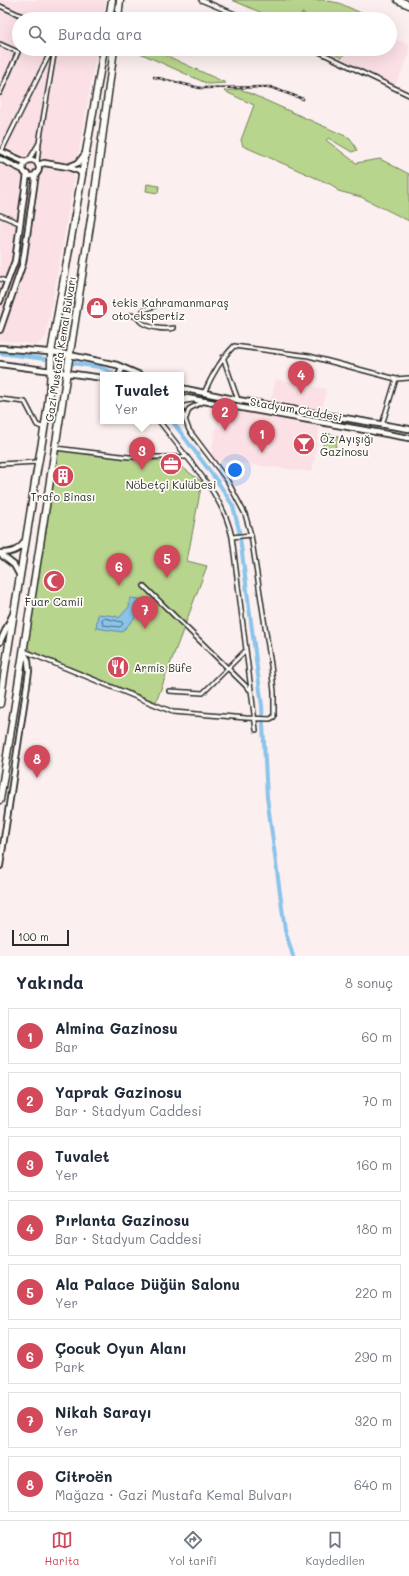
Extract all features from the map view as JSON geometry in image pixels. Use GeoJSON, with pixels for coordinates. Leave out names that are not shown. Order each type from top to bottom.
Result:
{"type":"FeatureCollection","features":[{"type":"Feature","properties":{"kind":"highway"},"geometry":{"type":"LineString","coordinates":[[110,12],[112,0]]}},
{"type":"Feature","properties":{"kind":"highway"},"geometry":{"type":"LineString","coordinates":[[398,0],[409,6]]}},
{"type":"Feature","properties":{"kind":"highway"},"geometry":{"type":"LineString","coordinates":[[119,12],[120,1]]}},
{"type":"Feature","properties":{"kind":"highway","name":"Gazi Mustafa Kemal Bulvarı"},"geometry":{"type":"LineString","coordinates":[[0,704],[12,616],[44,428],[51,370],[51,353],[103,56]]}},
{"type":"Feature","properties":{"kind":"highway","name":"Gazi Mustafa Kemal Bulvarı"},"geometry":{"type":"LineString","coordinates":[[0,800],[93,206],[113,56]]}},
{"type":"Feature","properties":{"kind":"street"},"geometry":{"type":"LineString","coordinates":[[201,0],[230,12]]}},
{"type":"Feature","properties":{"kind":"street"},"geometry":{"type":"LineString","coordinates":[[0,6],[13,12]]}},
{"type":"Feature","properties":{"kind":"street"},"geometry":{"type":"LineString","coordinates":[[0,44],[12,49]]}},
{"type":"Feature","properties":{"kind":"street"},"geometry":{"type":"LineString","coordinates":[[0,93],[16,56]]}},
{"type":"Feature","properties":{"kind":"street"},"geometry":{"type":"LineString","coordinates":[[50,56],[1,151],[37,164],[44,163],[68,167],[79,171],[82,175]]}},
{"type":"Feature","properties":{"kind":"street"},"geometry":{"type":"LineString","coordinates":[[0,330],[23,263],[39,143],[53,56]]}},
{"type":"Feature","properties":{"kind":"street"},"geometry":{"type":"LineString","coordinates":[[328,56],[409,94]]}},
{"type":"Feature","properties":{"kind":"street"},"geometry":{"type":"LineString","coordinates":[[0,79],[5,81]]}},
{"type":"Feature","properties":{"kind":"street"},"geometry":{"type":"LineString","coordinates":[[0,301],[15,261],[27,161],[39,143]]}},
{"type":"Feature","properties":{"kind":"street"},"geometry":{"type":"LineString","coordinates":[[68,167],[78,163],[85,154]]}},
{"type":"Feature","properties":{"kind":"street"},"geometry":{"type":"LineString","coordinates":[[0,159],[25,172],[36,173]]}},
{"type":"Feature","properties":{"kind":"street"},"geometry":{"type":"LineString","coordinates":[[0,215],[19,224]]}},
{"type":"Feature","properties":{"kind":"street"},"geometry":{"type":"LineString","coordinates":[[0,279],[8,282]]}},
{"type":"Feature","properties":{"kind":"street"},"geometry":{"type":"LineString","coordinates":[[137,316],[144,310],[155,306]]}},
{"type":"Feature","properties":{"kind":"street"},"geometry":{"type":"LineString","coordinates":[[130,315],[137,316],[142,322],[153,326],[166,329],[174,328]]}},
{"type":"Feature","properties":{"kind":"street"},"geometry":{"type":"LineString","coordinates":[[204,393],[212,374],[223,357],[234,346],[309,356],[396,379],[409,378]]}},
{"type":"Feature","properties":{"kind":"street"},"geometry":{"type":"LineString","coordinates":[[0,348],[69,355],[117,365],[122,369],[131,372]]}},
{"type":"Feature","properties":{"kind":"street"},"geometry":{"type":"LineString","coordinates":[[223,357],[238,400]]}},
{"type":"Feature","properties":{"kind":"street"},"geometry":{"type":"LineString","coordinates":[[0,364],[100,378]]}},
{"type":"Feature","properties":{"kind":"street"},"geometry":{"type":"LineString","coordinates":[[382,425],[396,379]]}},
{"type":"Feature","properties":{"kind":"street","name":"Stadyum Caddesi"},"geometry":{"type":"LineString","coordinates":[[184,389],[238,400],[409,429]]}},
{"type":"Feature","properties":{"kind":"street","name":"Stadyum Caddesi"},"geometry":{"type":"LineString","coordinates":[[184,399],[409,438]]}},
{"type":"Feature","properties":{"kind":"street"},"geometry":{"type":"LineString","coordinates":[[0,400],[25,402],[37,425],[44,428]]}},
{"type":"Feature","properties":{"kind":"street"},"geometry":{"type":"LineString","coordinates":[[184,401],[192,400]]}},
{"type":"Feature","properties":{"kind":"street"},"geometry":{"type":"LineString","coordinates":[[186,420],[189,409],[193,405],[202,402]]}},
{"type":"Feature","properties":{"kind":"street"},"geometry":{"type":"LineString","coordinates":[[23,651],[173,712],[270,720],[274,717],[276,711],[274,692],[251,535],[245,514],[238,499],[189,430],[184,415]]}},
{"type":"Feature","properties":{"kind":"street"},"geometry":{"type":"LineString","coordinates":[[161,424],[217,496],[225,512],[232,537],[256,730]]}},
{"type":"Feature","properties":{"kind":"street"},"geometry":{"type":"LineString","coordinates":[[55,448],[129,457],[187,457]]}},
{"type":"Feature","properties":{"kind":"street"},"geometry":{"type":"LineString","coordinates":[[0,464],[39,462]]}},
{"type":"Feature","properties":{"kind":"street"},"geometry":{"type":"LineString","coordinates":[[232,537],[251,535]]}},
{"type":"Feature","properties":{"kind":"street"},"geometry":{"type":"LineString","coordinates":[[0,553],[9,553],[17,550],[26,538]]}},
{"type":"Feature","properties":{"kind":"street"},"geometry":{"type":"LineString","coordinates":[[0,553],[14,564],[20,576]]}},
{"type":"Feature","properties":{"kind":"street"},"geometry":{"type":"LineString","coordinates":[[144,586],[251,691]]}},
{"type":"Feature","properties":{"kind":"street","name":"Gazi Mustafa Kemal Bulvarı"},"geometry":{"type":"LineString","coordinates":[[0,642],[12,616]]}},
{"type":"Feature","properties":{"kind":"street"},"geometry":{"type":"LineString","coordinates":[[169,691],[203,693],[246,650]]}},
{"type":"Feature","properties":{"kind":"street","name":"Gazi Mustafa Kemal Bulvarı"},"geometry":{"type":"LineString","coordinates":[[0,866],[29,671],[28,660],[23,651]]}},
{"type":"Feature","properties":{"kind":"shaded area"},"geometry":{"type":"Polygon","coordinates":[[[0,0],[106,0],[103,12],[12,12],[12,56],[96,56],[46,337],[37,345],[0,340],[0,0]]]}},
{"type":"Feature","properties":{"kind":"shaded area"},"geometry":{"type":"Polygon","coordinates":[[[397,40],[409,45],[409,56],[395,85],[342,62],[345,56],[397,56],[397,40]]]}},
{"type":"Feature","properties":{"kind":"shaded area"},"geometry":{"type":"Polygon","coordinates":[[[276,379],[326,389],[312,472],[214,460],[211,456],[222,392],[271,400],[276,379]]]}},
{"type":"Feature","properties":{"kind":"green space"},"geometry":{"type":"Polygon","coordinates":[[[232,0],[322,0],[339,3],[359,12],[260,12],[232,0]]]}},
{"type":"Feature","properties":{"kind":"green space"},"geometry":{"type":"Polygon","coordinates":[[[146,56],[167,56],[226,83],[208,84],[146,56]]]}},
{"type":"Feature","properties":{"kind":"green space"},"geometry":{"type":"Polygon","coordinates":[[[240,89],[350,138],[357,150],[352,152],[328,138],[326,140],[356,163],[380,159],[409,174],[409,221],[361,197],[338,191],[332,185],[243,146],[241,140],[254,105],[224,91],[240,89]]]}},
{"type":"Feature","properties":{"kind":"green space"},"geometry":{"type":"Polygon","coordinates":[[[147,184],[159,186],[158,193],[146,191],[147,184]]]}},
{"type":"Feature","properties":{"kind":"green space"},"geometry":{"type":"Polygon","coordinates":[[[325,433],[338,436],[334,454],[322,452],[325,433]]]}},
{"type":"Feature","properties":{"kind":"green space"},"geometry":{"type":"Polygon","coordinates":[[[55,448],[129,459],[175,462],[202,482],[187,561],[207,566],[156,702],[33,652],[26,646],[55,448]]]}},
{"type":"Feature","properties":{"kind":"water"},"geometry":{"type":"Polygon","coordinates":[[[130,598],[145,600],[143,614],[139,613],[122,632],[96,628],[98,614],[116,616],[119,618],[129,607],[130,598]]]}},
{"type":"Feature","properties":{"kind":"waterway"},"geometry":{"type":"LineString","coordinates":[[0,353],[45,359]]}},
{"type":"Feature","properties":{"kind":"waterway"},"geometry":{"type":"LineString","coordinates":[[72,363],[99,367],[112,372]]}},
{"type":"Feature","properties":{"kind":"waterway"},"geometry":{"type":"LineString","coordinates":[[174,424],[218,482],[233,506],[239,530],[262,706],[267,797],[285,930],[293,956]]}},
{"type":"Feature","properties":{"kind":"railway"},"geometry":{"type":"LineString","coordinates":[[154,77],[200,88],[270,87],[303,99]]}},
{"type":"Feature","properties":{"kind":"place","name":"tekis Kahramanmaraş oto ekspertiz"},"geometry":{"type":"Point","coordinates":[97,308]}},
{"type":"Feature","properties":{"kind":"place","name":"Pırlanta Gazinosu"},"geometry":{"type":"Point","coordinates":[301,394]}},
{"type":"Feature","properties":{"kind":"place","name":"Yaprak Gazinosu"},"geometry":{"type":"Point","coordinates":[225,431]}},
{"type":"Feature","properties":{"kind":"place","name":"Öz Ayışığı Gazinosu"},"geometry":{"type":"Point","coordinates":[304,444]}},
{"type":"Feature","properties":{"kind":"place","name":"Almina Gazinosu"},"geometry":{"type":"Point","coordinates":[262,453]}},
{"type":"Feature","properties":{"kind":"place","name":"Nöbetçi Kulübesi"},"geometry":{"type":"Point","coordinates":[171,464]}},
{"type":"Feature","properties":{"kind":"place","name":"Tuvalet"},"geometry":{"type":"Point","coordinates":[142,470]}},
{"type":"Feature","properties":{"kind":"place","name":"Trafo Binası"},"geometry":{"type":"Point","coordinates":[63,476]}},
{"type":"Feature","properties":{"kind":"place","name":"Ala Palace Düğün Salonu"},"geometry":{"type":"Point","coordinates":[167,578]}},
{"type":"Feature","properties":{"kind":"place","name":"Fuar Camii"},"geometry":{"type":"Point","coordinates":[54,581]}},
{"type":"Feature","properties":{"kind":"place","name":"Çocuk Oyun Alanı"},"geometry":{"type":"Point","coordinates":[119,586]}},
{"type":"Feature","properties":{"kind":"place","name":"Nikah Sarayı"},"geometry":{"type":"Point","coordinates":[145,629]}},
{"type":"Feature","properties":{"kind":"place","name":"Armis Büfe"},"geometry":{"type":"Point","coordinates":[118,667]}},
{"type":"Feature","properties":{"kind":"place","name":"Citroën"},"geometry":{"type":"Point","coordinates":[37,778]}}]}
